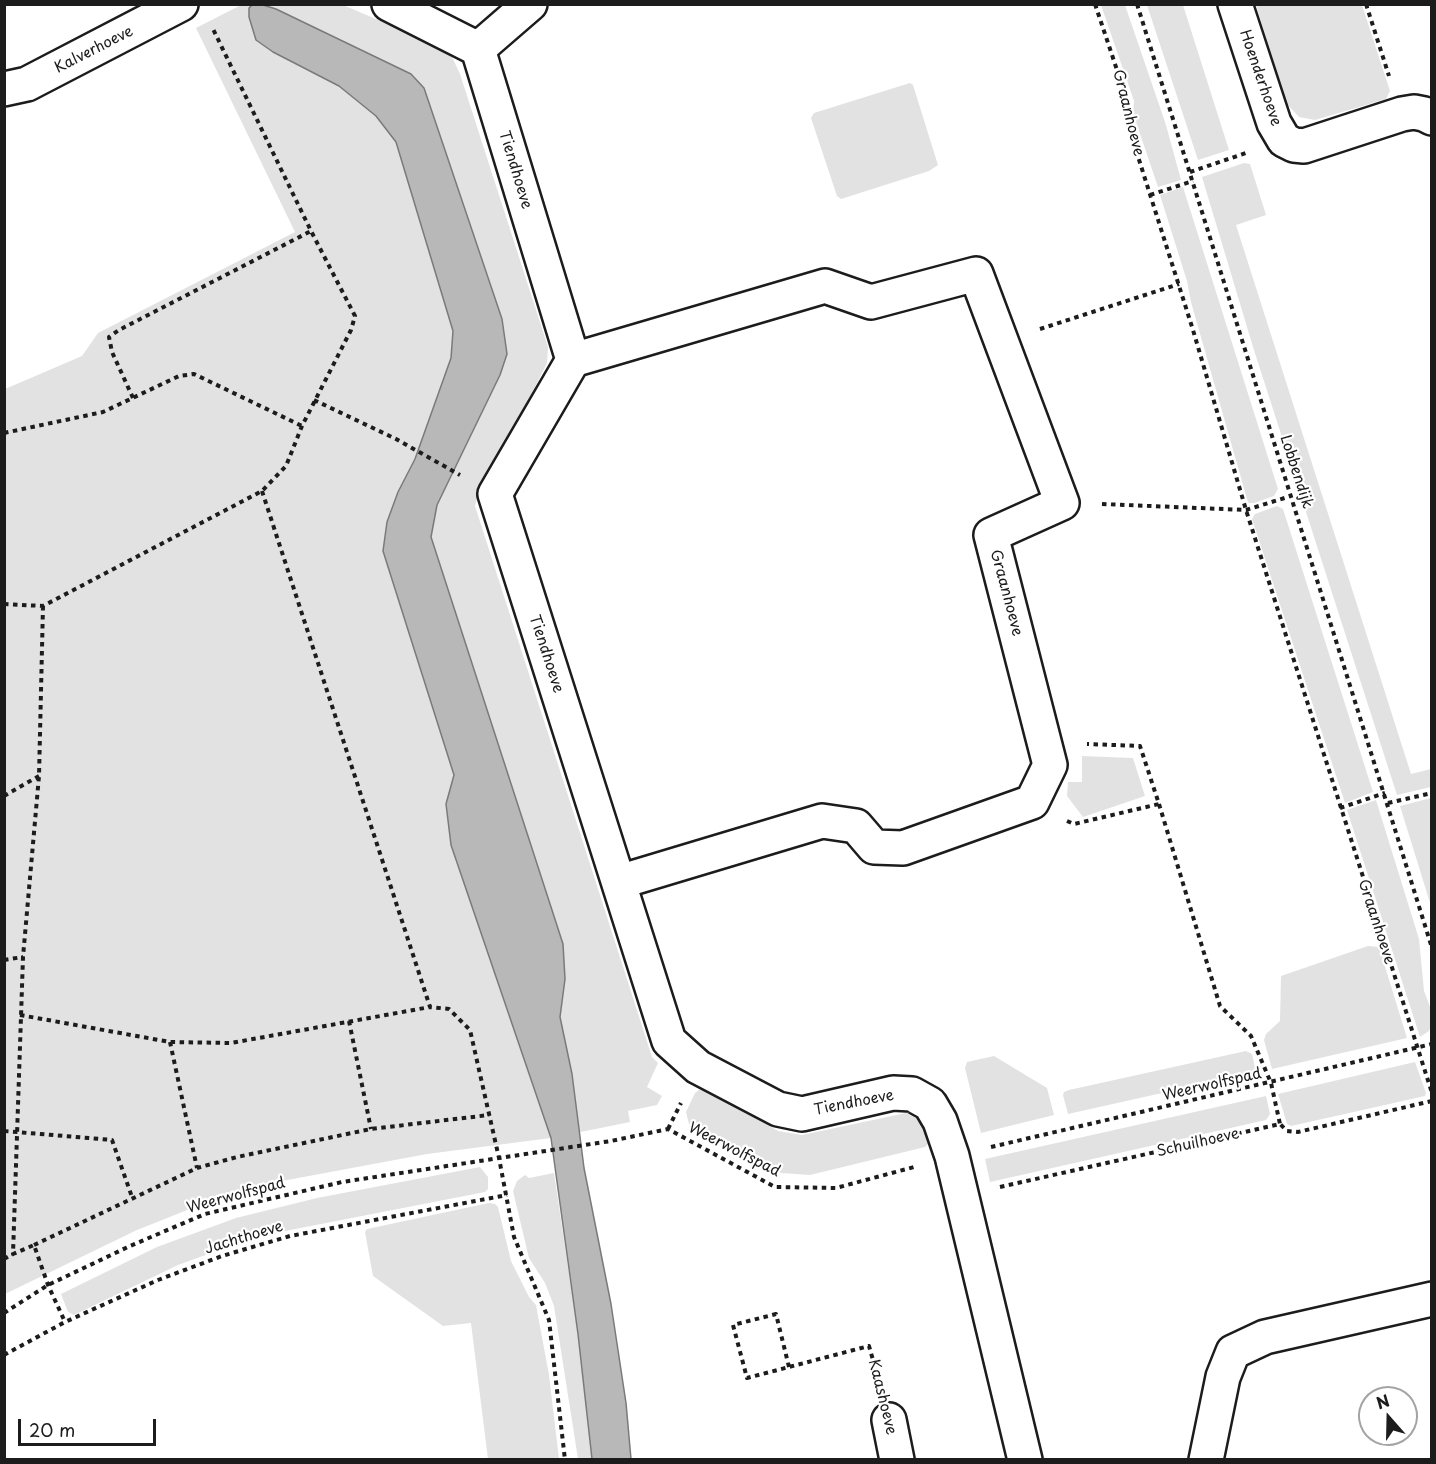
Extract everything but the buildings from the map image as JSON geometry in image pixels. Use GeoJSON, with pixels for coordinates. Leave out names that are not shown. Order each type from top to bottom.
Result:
{"type":"FeatureCollection","features":[{"type":"Feature","properties":{"kind":"street","name":"Kalverhoeve"},"geometry":{"type":"LineString","coordinates":[[4,89],[27,84],[181,4]]}},
{"type":"Feature","properties":{"kind":"street"},"geometry":{"type":"LineString","coordinates":[[388,4],[478,49],[530,4]]}},
{"type":"Feature","properties":{"kind":"street","name":"Hoenderhoeve"},"geometry":{"type":"LineString","coordinates":[[1235,4],[1274,123],[1284,140],[1294,145],[1304,146],[1417,116]]}},
{"type":"Feature","properties":{"kind":"street","name":"Tiendhoeve"},"geometry":{"type":"LineString","coordinates":[[478,49],[573,360],[495,494],[669,1041],[698,1067],[778,1109],[801,1114],[893,1093],[912,1094],[930,1104],[940,1121],[952,1156]]}},
{"type":"Feature","properties":{"kind":"street"},"geometry":{"type":"LineString","coordinates":[[573,360],[825,286],[871,302],[976,274],[1062,503]]}},
{"type":"Feature","properties":{"kind":"street","name":"Graanhoeve"},"geometry":{"type":"LineString","coordinates":[[1032,802],[1050,765],[990,535],[1062,503]]}},
{"type":"Feature","properties":{"kind":"street"},"geometry":{"type":"LineString","coordinates":[[619,882],[822,821],[856,826],[874,846],[903,848],[1032,802]]}},
{"type":"Feature","properties":{"kind":"street"},"geometry":{"type":"LineString","coordinates":[[952,1156],[1025,1460]]}},
{"type":"Feature","properties":{"kind":"street"},"geometry":{"type":"LineString","coordinates":[[1206,1460],[1222,1377],[1233,1352],[1265,1337],[1431,1299]]}},
{"type":"Feature","properties":{"kind":"street","name":"Kaashoeve"},"geometry":{"type":"LineString","coordinates":[[889,1420],[897,1460]]}},
{"type":"Feature","properties":{"kind":"path","name":"Graanhoeve"},"geometry":{"type":"LineString","coordinates":[[1095,4],[1127,100],[1128,125],[1179,284],[1246,510],[1416,1048]]}},
{"type":"Feature","properties":{"kind":"path","name":"Lobbendijk"},"geometry":{"type":"LineString","coordinates":[[1137,4],[1385,793],[1431,948]]}},
{"type":"Feature","properties":{"kind":"path"},"geometry":{"type":"LineString","coordinates":[[1366,4],[1417,116]]}},
{"type":"Feature","properties":{"kind":"path"},"geometry":{"type":"LineString","coordinates":[[4,604],[43,606],[262,491],[286,466],[314,400],[351,330],[355,316],[211,26]]}},
{"type":"Feature","properties":{"kind":"path"},"geometry":{"type":"LineString","coordinates":[[1190,172],[1284,140]]}},
{"type":"Feature","properties":{"kind":"path"},"geometry":{"type":"LineString","coordinates":[[1150,195],[1193,181]]}},
{"type":"Feature","properties":{"kind":"path"},"geometry":{"type":"LineString","coordinates":[[133,398],[112,352],[109,337],[311,231]]}},
{"type":"Feature","properties":{"kind":"path"},"geometry":{"type":"LineString","coordinates":[[1001,342],[1179,284]]}},
{"type":"Feature","properties":{"kind":"path"},"geometry":{"type":"LineString","coordinates":[[4,433],[103,412],[179,376],[194,374],[302,426]]}},
{"type":"Feature","properties":{"kind":"path"},"geometry":{"type":"LineString","coordinates":[[314,400],[396,439],[456,473]]}},
{"type":"Feature","properties":{"kind":"path"},"geometry":{"type":"LineString","coordinates":[[262,491],[430,1007]]}},
{"type":"Feature","properties":{"kind":"path"},"geometry":{"type":"LineString","coordinates":[[1062,503],[1246,510],[1291,496]]}},
{"type":"Feature","properties":{"kind":"path"},"geometry":{"type":"LineString","coordinates":[[14,1254],[20,1015],[39,776],[43,606]]}},
{"type":"Feature","properties":{"kind":"path"},"geometry":{"type":"LineString","coordinates":[[1045,743],[1140,746],[1220,1006],[1251,1036],[1271,1083],[1280,1124]]}},
{"type":"Feature","properties":{"kind":"path"},"geometry":{"type":"LineString","coordinates":[[4,796],[39,776]]}},
{"type":"Feature","properties":{"kind":"path"},"geometry":{"type":"LineString","coordinates":[[1340,808],[1385,793]]}},
{"type":"Feature","properties":{"kind":"path"},"geometry":{"type":"LineString","coordinates":[[1388,803],[1431,793]]}},
{"type":"Feature","properties":{"kind":"path"},"geometry":{"type":"LineString","coordinates":[[1032,802],[1074,824],[1159,804]]}},
{"type":"Feature","properties":{"kind":"path"},"geometry":{"type":"LineString","coordinates":[[4,960],[23,957]]}},
{"type":"Feature","properties":{"kind":"path"},"geometry":{"type":"LineString","coordinates":[[20,1015],[170,1042],[231,1043],[430,1007],[449,1010],[470,1030],[507,1195],[514,1237],[549,1320],[565,1460]]}},
{"type":"Feature","properties":{"kind":"path"},"geometry":{"type":"LineString","coordinates":[[349,1021],[371,1129]]}},
{"type":"Feature","properties":{"kind":"path"},"geometry":{"type":"LineString","coordinates":[[170,1042],[197,1168]]}},
{"type":"Feature","properties":{"kind":"path","name":"Weerwolfspad"},"geometry":{"type":"LineString","coordinates":[[4,1313],[48,1285],[205,1214],[342,1182],[611,1141],[668,1129],[775,1187],[836,1188],[952,1156],[1431,1044]]}},
{"type":"Feature","properties":{"kind":"path"},"geometry":{"type":"LineString","coordinates":[[1416,1048],[1431,1093]]}},
{"type":"Feature","properties":{"kind":"path","name":"Schuilhoeve"},"geometry":{"type":"LineString","coordinates":[[961,1196],[1280,1124],[1287,1131],[1298,1132],[1431,1101]]}},
{"type":"Feature","properties":{"kind":"path"},"geometry":{"type":"LineString","coordinates":[[4,1259],[197,1168],[237,1157],[371,1129],[489,1114]]}},
{"type":"Feature","properties":{"kind":"path"},"geometry":{"type":"LineString","coordinates":[[4,1131],[112,1140],[132,1197]]}},
{"type":"Feature","properties":{"kind":"path","name":"Jachthoeve"},"geometry":{"type":"LineString","coordinates":[[4,1355],[65,1322],[158,1280],[222,1256],[290,1236],[507,1195]]}},
{"type":"Feature","properties":{"kind":"path"},"geometry":{"type":"LineString","coordinates":[[34,1245],[48,1285],[65,1322]]}},
{"type":"Feature","properties":{"kind":"path","name":"Kaashoeve"},"geometry":{"type":"LineString","coordinates":[[789,1367],[776,1314],[733,1325],[747,1378],[789,1367],[869,1346],[889,1420]]}},
{"type":"Feature","properties":{"kind":"shaded area"},"geometry":{"type":"Polygon","coordinates":[[[241,5],[343,5],[444,48],[453,59],[460,74],[548,347],[547,363],[495,467],[482,478],[475,506],[652,1057],[658,1063],[647,1087],[662,1096],[657,1105],[628,1111],[630,1122],[551,1138],[427,1154],[282,1181],[215,1199],[137,1230],[5,1294],[5,389],[82,356],[98,333],[295,232],[196,28],[241,5]]]}},
{"type":"Feature","properties":{"kind":"shaded area"},"geometry":{"type":"Polygon","coordinates":[[[252,5],[263,5],[276,9],[411,74],[424,88],[502,319],[507,354],[500,375],[437,505],[431,537],[563,944],[565,979],[560,1017],[572,1074],[584,1168],[611,1304],[626,1403],[631,1459],[592,1459],[578,1334],[551,1138],[451,845],[446,804],[454,775],[383,551],[387,522],[398,492],[415,459],[451,358],[453,331],[396,142],[376,116],[339,86],[273,52],[256,40],[249,17],[249,8],[252,5]]]}},
{"type":"Feature","properties":{"kind":"shaded area"},"geometry":{"type":"Polygon","coordinates":[[[1101,5],[1125,5],[1166,125],[1181,180],[1158,187],[1133,113],[1134,101],[1101,5]]]}},
{"type":"Feature","properties":{"kind":"shaded area"},"geometry":{"type":"Polygon","coordinates":[[[1147,5],[1183,5],[1229,150],[1198,160],[1147,5]]]}},
{"type":"Feature","properties":{"kind":"shaded area"},"geometry":{"type":"Polygon","coordinates":[[[1256,5],[1362,5],[1390,91],[1386,99],[1315,120],[1299,117],[1287,104],[1256,5]]]}},
{"type":"Feature","properties":{"kind":"shaded area"},"geometry":{"type":"Polygon","coordinates":[[[910,83],[913,85],[938,165],[929,171],[841,199],[837,196],[811,118],[814,113],[910,83]]]}},
{"type":"Feature","properties":{"kind":"shaded area"},"geometry":{"type":"Polygon","coordinates":[[[1244,163],[1250,164],[1266,215],[1236,225],[1411,774],[1431,769],[1431,787],[1397,795],[1253,347],[1202,177],[1244,163]]]}},
{"type":"Feature","properties":{"kind":"shaded area"},"geometry":{"type":"Polygon","coordinates":[[[1183,187],[1278,489],[1274,496],[1254,503],[1249,503],[1247,499],[1187,281],[1160,195],[1183,187]]]}},
{"type":"Feature","properties":{"kind":"shaded area"},"geometry":{"type":"Polygon","coordinates":[[[1277,506],[1283,509],[1373,792],[1345,803],[1252,519],[1255,514],[1277,506]]]}},
{"type":"Feature","properties":{"kind":"shaded area"},"geometry":{"type":"Polygon","coordinates":[[[1082,756],[1133,758],[1145,796],[1083,817],[1067,796],[1068,782],[1082,782],[1082,756]]]}},
{"type":"Feature","properties":{"kind":"shaded area"},"geometry":{"type":"Polygon","coordinates":[[[1432,798],[1431,906],[1400,806],[1432,798]]]}},
{"type":"Feature","properties":{"kind":"shaded area"},"geometry":{"type":"Polygon","coordinates":[[[1376,800],[1419,939],[1424,991],[1432,1012],[1429,1031],[1420,1037],[1347,810],[1376,800]]]}},
{"type":"Feature","properties":{"kind":"shaded area"},"geometry":{"type":"Polygon","coordinates":[[[1368,946],[1379,947],[1407,1038],[1272,1069],[1264,1040],[1266,1034],[1280,1021],[1281,976],[1368,946]]]}},
{"type":"Feature","properties":{"kind":"shaded area"},"geometry":{"type":"Polygon","coordinates":[[[1246,1051],[1252,1054],[1256,1072],[1068,1114],[1063,1095],[1069,1090],[1246,1051]]]}},
{"type":"Feature","properties":{"kind":"shaded area"},"geometry":{"type":"Polygon","coordinates":[[[994,1056],[1047,1088],[1054,1115],[981,1133],[965,1068],[967,1062],[994,1056]]]}},
{"type":"Feature","properties":{"kind":"shaded area"},"geometry":{"type":"Polygon","coordinates":[[[1415,1062],[1426,1093],[1425,1096],[1291,1126],[1287,1124],[1278,1094],[1415,1062]]]}},
{"type":"Feature","properties":{"kind":"shaded area"},"geometry":{"type":"Polygon","coordinates":[[[705,1090],[778,1131],[802,1135],[906,1113],[920,1120],[928,1134],[929,1143],[925,1147],[810,1175],[781,1173],[742,1157],[689,1124],[686,1112],[695,1093],[705,1090]]]}},
{"type":"Feature","properties":{"kind":"shaded area"},"geometry":{"type":"Polygon","coordinates":[[[1266,1096],[1270,1114],[1266,1120],[990,1182],[985,1159],[1266,1096]]]}},
{"type":"Feature","properties":{"kind":"shaded area"},"geometry":{"type":"Polygon","coordinates":[[[480,1167],[488,1177],[488,1189],[485,1192],[280,1232],[219,1250],[178,1265],[74,1315],[68,1312],[61,1294],[157,1247],[236,1218],[317,1198],[480,1167]]]}},
{"type":"Feature","properties":{"kind":"shaded area"},"geometry":{"type":"Polygon","coordinates":[[[554,1173],[578,1334],[592,1459],[578,1459],[554,1306],[545,1283],[529,1258],[513,1191],[517,1181],[525,1175],[529,1178],[554,1173]]]}},
{"type":"Feature","properties":{"kind":"shaded area"},"geometry":{"type":"Polygon","coordinates":[[[489,1203],[498,1207],[511,1261],[529,1297],[536,1305],[549,1375],[559,1459],[488,1459],[471,1323],[443,1326],[373,1276],[365,1232],[367,1229],[489,1203]]]}}]}
